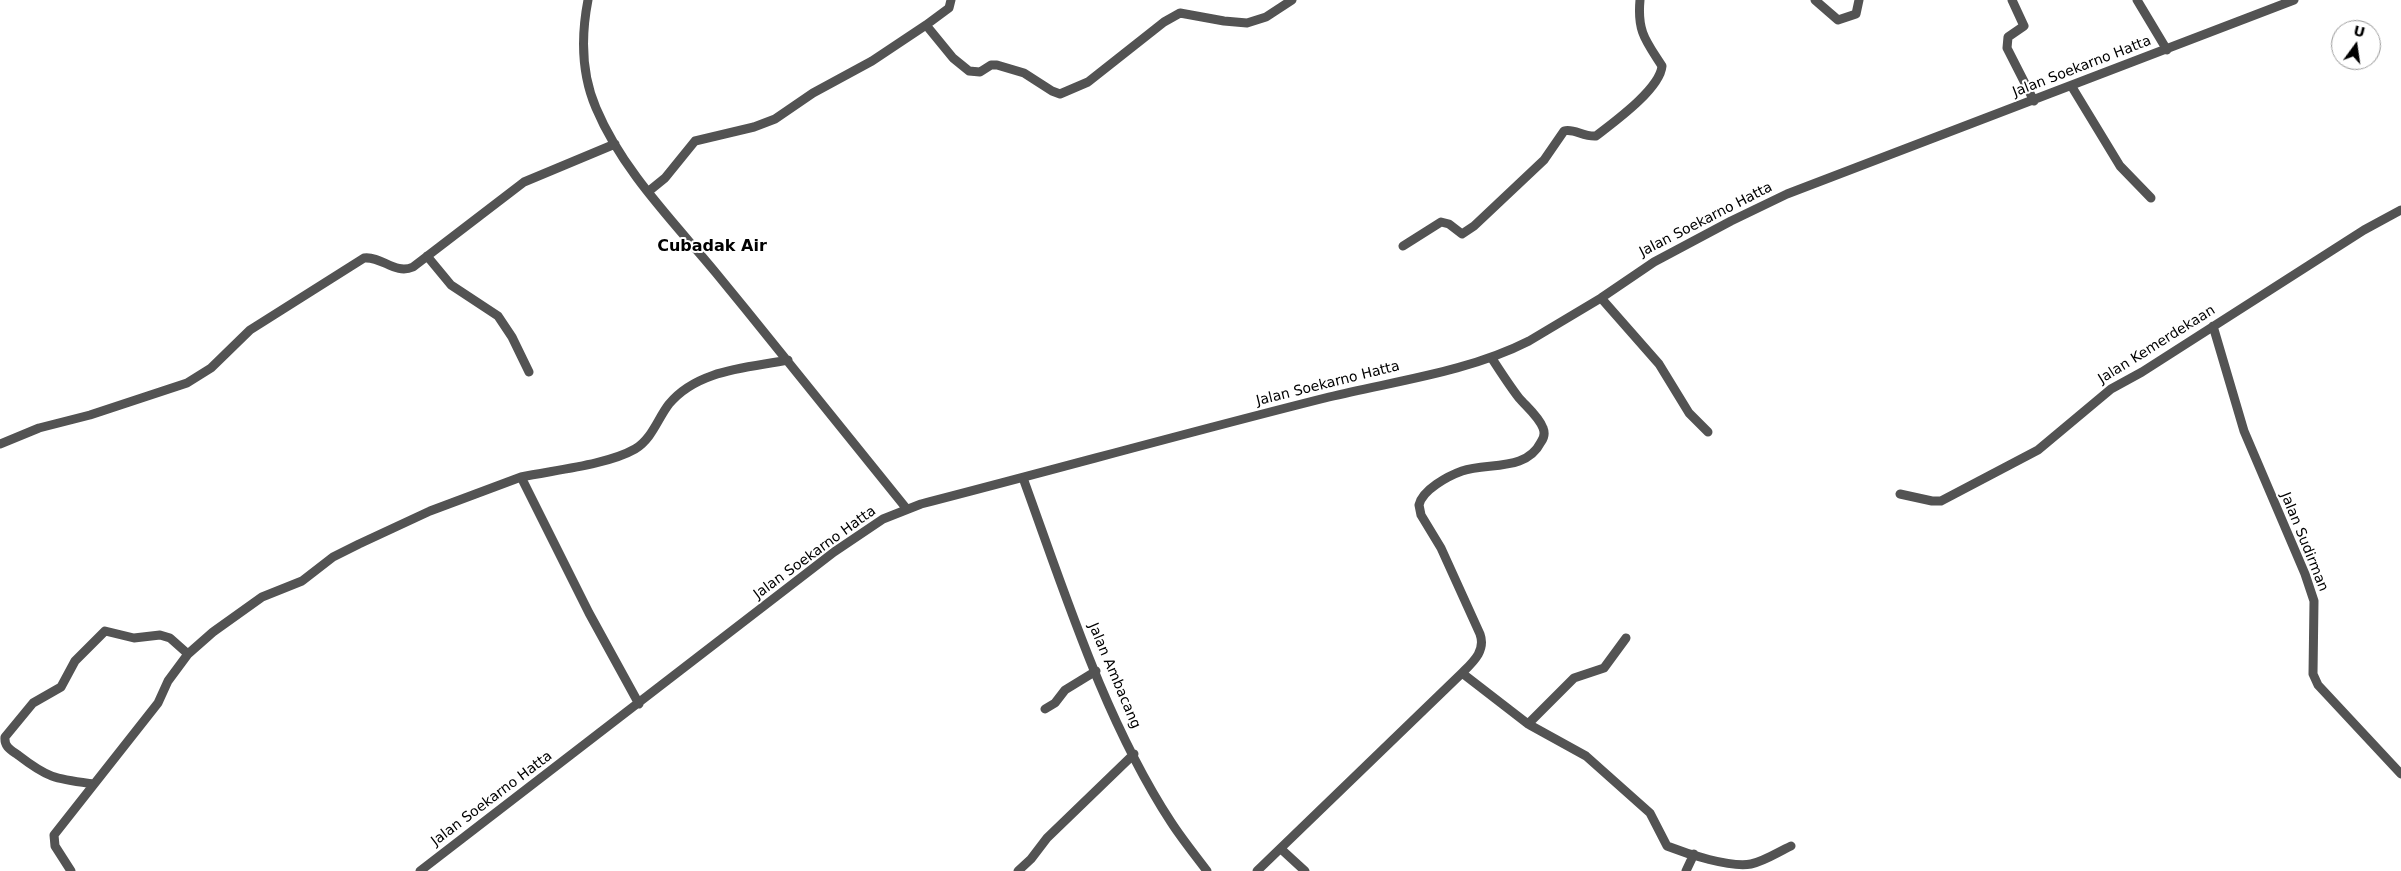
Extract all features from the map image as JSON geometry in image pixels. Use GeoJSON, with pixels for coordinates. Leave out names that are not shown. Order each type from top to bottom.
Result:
{"type":"FeatureCollection","features":[{"type":"Feature","properties":{"kind":"street"},"geometry":{"type":"LineString","coordinates":[[588,0],[582,40],[586,73],[596,108],[615,144],[649,191],[788,360],[906,508]]}},
{"type":"Feature","properties":{"kind":"street"},"geometry":{"type":"LineString","coordinates":[[649,191],[665,178],[695,141],[754,127],[774,119],[813,93],[872,61],[926,25],[949,8],[951,0]]}},
{"type":"Feature","properties":{"kind":"street"},"geometry":{"type":"LineString","coordinates":[[926,25],[954,58],[969,71],[976,73],[992,65],[997,65],[1024,73],[1060,94],[1088,82],[1164,22],[1180,13],[1247,23],[1266,17],[1292,0]]}},
{"type":"Feature","properties":{"kind":"street"},"geometry":{"type":"LineString","coordinates":[[1404,246],[1441,222],[1449,224],[1462,234],[1474,226],[1544,160],[1564,131],[1571,129],[1588,137],[1596,136],[1655,83],[1662,66],[1649,50],[1641,29],[1638,14],[1640,0]]}},
{"type":"Feature","properties":{"kind":"street"},"geometry":{"type":"LineString","coordinates":[[1815,0],[1838,20],[1856,14],[1859,0]]}},
{"type":"Feature","properties":{"kind":"street"},"geometry":{"type":"LineString","coordinates":[[2012,0],[2024,26],[2008,37],[2007,48],[2034,101]]}},
{"type":"Feature","properties":{"kind":"street"},"geometry":{"type":"LineString","coordinates":[[2137,0],[2167,50]]}},
{"type":"Feature","properties":{"kind":"street","name":"Jalan Soekarno Hatta"},"geometry":{"type":"LineString","coordinates":[[420,871],[834,552],[883,519],[906,508],[1491,357],[1529,341],[1601,298],[1632,275],[1676,249],[1787,194],[2072,87],[2294,0]]}},
{"type":"Feature","properties":{"kind":"street"},"geometry":{"type":"LineString","coordinates":[[2072,87],[2120,166],[2151,198]]}},
{"type":"Feature","properties":{"kind":"street"},"geometry":{"type":"LineString","coordinates":[[0,444],[39,428],[90,415],[187,383],[211,368],[250,330],[364,258],[374,258],[398,269],[408,270],[524,182],[615,144]]}},
{"type":"Feature","properties":{"kind":"street","name":"Jalan Kemerdekaan"},"geometry":{"type":"LineString","coordinates":[[1900,494],[1932,501],[1941,501],[2038,450],[2111,389],[2350,239],[2401,210]]}},
{"type":"Feature","properties":{"kind":"street"},"geometry":{"type":"LineString","coordinates":[[427,256],[452,285],[498,316],[512,337],[528,372]]}},
{"type":"Feature","properties":{"kind":"street"},"geometry":{"type":"LineString","coordinates":[[1601,298],[1659,364],[1689,413],[1708,432]]}},
{"type":"Feature","properties":{"kind":"street","name":"Jalan Sudirman"},"geometry":{"type":"LineString","coordinates":[[2213,326],[2244,431],[2305,574],[2314,601],[2313,674],[2318,685],[2401,774]]}},
{"type":"Feature","properties":{"kind":"street"},"geometry":{"type":"LineString","coordinates":[[1257,871],[1462,673],[1481,651],[1483,640],[1445,557],[1421,515],[1418,505],[1420,499],[1444,480],[1462,471],[1517,462],[1532,454],[1544,438],[1544,429],[1512,389],[1491,357]]}},
{"type":"Feature","properties":{"kind":"street"},"geometry":{"type":"LineString","coordinates":[[71,871],[56,846],[54,835],[158,703],[168,681],[188,654],[213,632],[252,604],[302,580],[333,557],[430,510],[521,476],[598,462],[627,453],[643,443],[663,411],[677,395],[695,382],[714,375],[788,360]]}},
{"type":"Feature","properties":{"kind":"street"},"geometry":{"type":"LineString","coordinates":[[521,476],[589,613],[639,704]]}},
{"type":"Feature","properties":{"kind":"street","name":"Jalan Ambacang"},"geometry":{"type":"LineString","coordinates":[[1023,478],[1096,671],[1134,754],[1171,823],[1207,871]]}},
{"type":"Feature","properties":{"kind":"street"},"geometry":{"type":"LineString","coordinates":[[94,784],[56,779],[39,772],[8,748],[5,737],[33,703],[61,687],[75,661],[105,631],[134,638],[160,635],[170,638],[188,654]]}},
{"type":"Feature","properties":{"kind":"street"},"geometry":{"type":"LineString","coordinates":[[1528,724],[1574,678],[1604,668],[1626,638]]}},
{"type":"Feature","properties":{"kind":"street"},"geometry":{"type":"LineString","coordinates":[[1045,709],[1055,703],[1065,690],[1096,671]]}},
{"type":"Feature","properties":{"kind":"street"},"geometry":{"type":"LineString","coordinates":[[1462,673],[1528,724],[1581,753],[1643,805],[1650,813],[1667,846],[1727,863],[1746,864],[1754,863],[1791,846]]}},
{"type":"Feature","properties":{"kind":"street"},"geometry":{"type":"LineString","coordinates":[[1018,871],[1048,838],[1134,754]]}},
{"type":"Feature","properties":{"kind":"street"},"geometry":{"type":"LineString","coordinates":[[1281,849],[1305,871]]}},
{"type":"Feature","properties":{"kind":"street"},"geometry":{"type":"LineString","coordinates":[[1686,871],[1694,854]]}},
{"type":"Feature","properties":{"kind":"district","name":"Cubadak Air"},"geometry":{"type":"Point","coordinates":[712,247]}}]}
